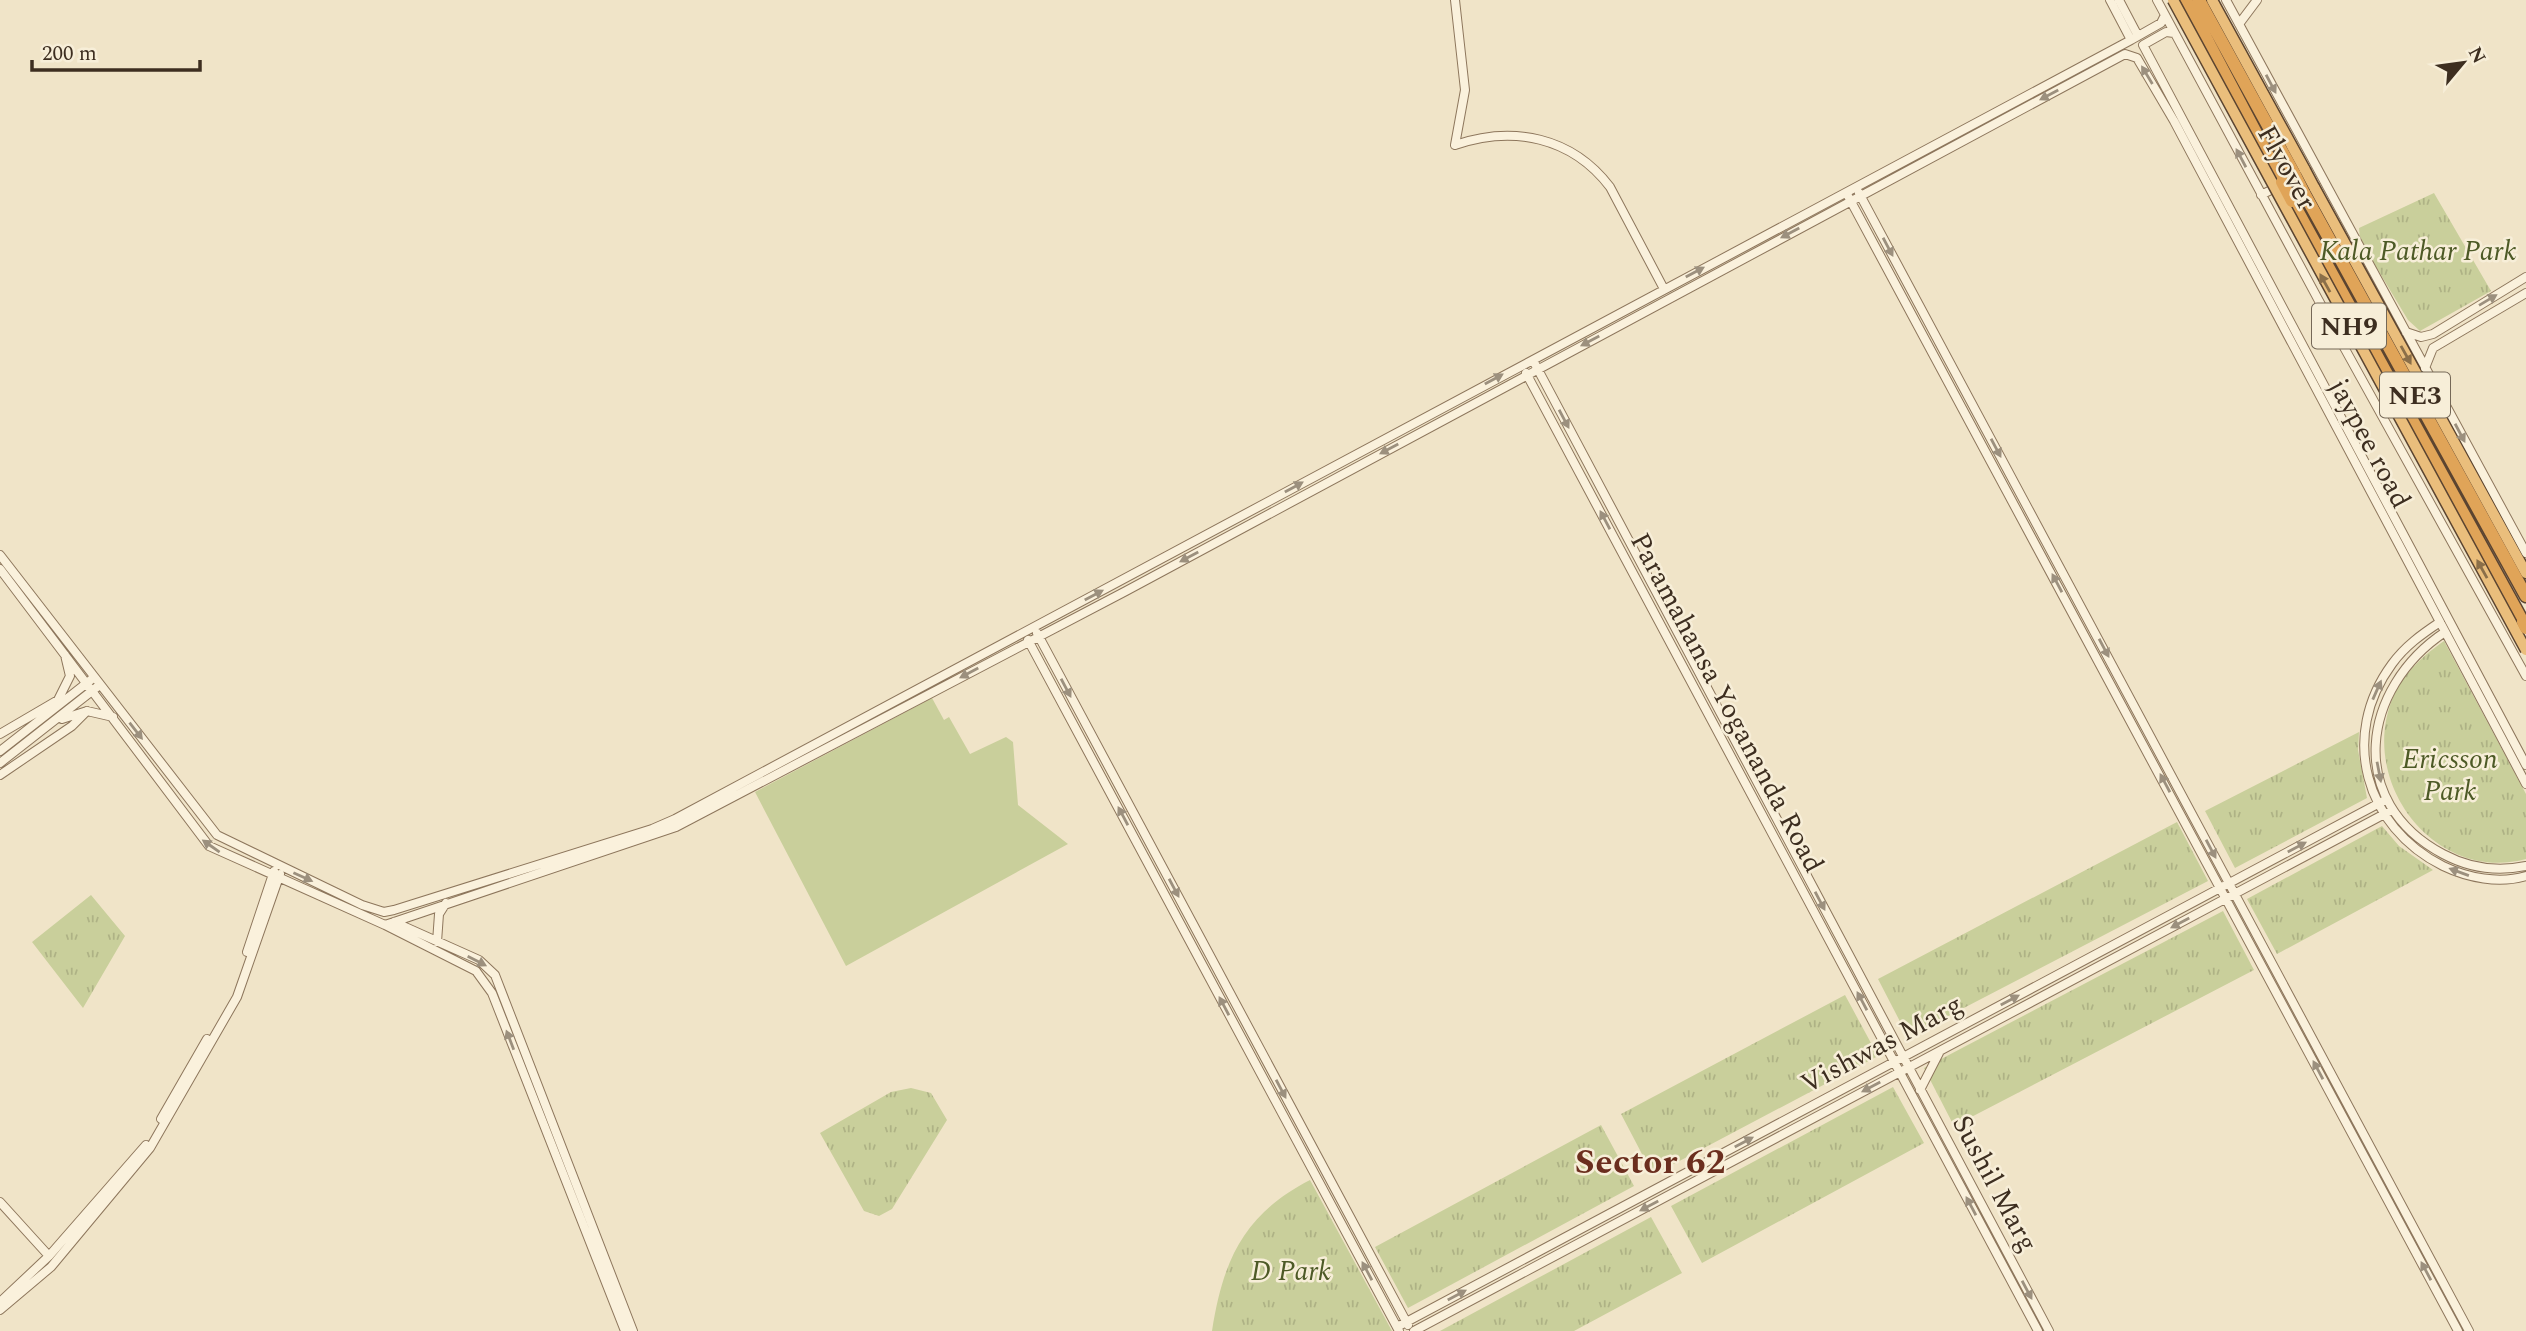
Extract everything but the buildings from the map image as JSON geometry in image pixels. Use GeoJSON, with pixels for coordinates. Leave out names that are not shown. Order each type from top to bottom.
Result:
{"type":"FeatureCollection","features":[{"type":"Feature","properties":{"kind":"highway","name":"Flyover"},"geometry":{"type":"LineString","coordinates":[[2173,0],[2526,650]]}},
{"type":"Feature","properties":{"kind":"highway","name":"NE3"},"geometry":{"type":"LineString","coordinates":[[2186,0],[2292,201],[2525,625]]}},
{"type":"Feature","properties":{"kind":"highway","name":"NE3"},"geometry":{"type":"LineString","coordinates":[[2199,0],[2526,596]]}},
{"type":"Feature","properties":{"kind":"highway"},"geometry":{"type":"LineString","coordinates":[[2213,0],[2526,573]]}},
{"type":"Feature","properties":{"kind":"street"},"geometry":{"type":"LineString","coordinates":[[1455,0],[1465,90],[1455,145],[1494,137],[1531,137],[1548,140],[1576,154],[1599,173],[1610,187],[1664,289]]}},
{"type":"Feature","properties":{"kind":"street"},"geometry":{"type":"LineString","coordinates":[[2110,0],[2134,38]]}},
{"type":"Feature","properties":{"kind":"street"},"geometry":{"type":"LineString","coordinates":[[2119,0],[2134,38]]}},
{"type":"Feature","properties":{"kind":"street"},"geometry":{"type":"LineString","coordinates":[[2157,0],[2269,210],[2526,676]]}},
{"type":"Feature","properties":{"kind":"street"},"geometry":{"type":"LineString","coordinates":[[2226,0],[2526,553]]}},
{"type":"Feature","properties":{"kind":"street"},"geometry":{"type":"LineString","coordinates":[[2239,24],[2257,0]]}},
{"type":"Feature","properties":{"kind":"street"},"geometry":{"type":"LineString","coordinates":[[389,923],[676,827],[1029,642],[1527,375],[2161,23],[2165,15]]}},
{"type":"Feature","properties":{"kind":"street"},"geometry":{"type":"LineString","coordinates":[[2174,33],[2166,32],[2143,45],[2187,136],[2510,745],[2526,765]]}},
{"type":"Feature","properties":{"kind":"street"},"geometry":{"type":"LineString","coordinates":[[1858,191],[2125,54],[2137,58],[2187,136]]}},
{"type":"Feature","properties":{"kind":"street"},"geometry":{"type":"LineString","coordinates":[[2261,195],[2315,166]]}},
{"type":"Feature","properties":{"kind":"street"},"geometry":{"type":"LineString","coordinates":[[2269,210],[2323,180]]}},
{"type":"Feature","properties":{"kind":"street"},"geometry":{"type":"LineString","coordinates":[[1858,191],[2469,1331]]}},
{"type":"Feature","properties":{"kind":"street"},"geometry":{"type":"LineString","coordinates":[[0,555],[94,684],[217,835],[362,905],[384,912],[578,853],[675,819],[1521,364],[1848,197]]}},
{"type":"Feature","properties":{"kind":"street"},"geometry":{"type":"LineString","coordinates":[[1848,197],[2458,1331]]}},
{"type":"Feature","properties":{"kind":"street"},"geometry":{"type":"LineString","coordinates":[[2406,332],[2421,337],[2433,334],[2526,278]]}},
{"type":"Feature","properties":{"kind":"street"},"geometry":{"type":"LineString","coordinates":[[2425,368],[2433,348],[2526,293]]}},
{"type":"Feature","properties":{"kind":"street","name":"Paramahansa Yogananda Road"},"geometry":{"type":"LineString","coordinates":[[1532,359],[1898,1060]]}},
{"type":"Feature","properties":{"kind":"street","name":"Paramahansa Yogananda Road"},"geometry":{"type":"LineString","coordinates":[[1521,364],[1898,1060]]}},
{"type":"Feature","properties":{"kind":"street"},"geometry":{"type":"LineString","coordinates":[[1354,454],[1360,465]]}},
{"type":"Feature","properties":{"kind":"street","name":"jaypee road"},"geometry":{"type":"LineString","coordinates":[[2373,487],[2445,632],[2510,745],[2526,783]]}},
{"type":"Feature","properties":{"kind":"street"},"geometry":{"type":"LineString","coordinates":[[0,569],[64,652],[94,684],[113,717],[209,846],[275,877],[479,960],[495,975],[633,1331]]}},
{"type":"Feature","properties":{"kind":"street"},"geometry":{"type":"LineString","coordinates":[[2440,622],[2412,642],[2377,688],[2368,716],[2364,748],[2368,778],[2383,815],[2395,832],[2423,856],[2475,878],[2500,880],[2526,876]]}},
{"type":"Feature","properties":{"kind":"street"},"geometry":{"type":"LineString","coordinates":[[2504,636],[2525,625]]}},
{"type":"Feature","properties":{"kind":"street"},"geometry":{"type":"LineString","coordinates":[[1034,628],[1412,1331]]}},
{"type":"Feature","properties":{"kind":"street"},"geometry":{"type":"LineString","coordinates":[[2445,632],[2408,662],[2393,684],[2382,711],[2376,760],[2386,799],[2392,810],[2431,848],[2456,861],[2496,870],[2526,866]]}},
{"type":"Feature","properties":{"kind":"street"},"geometry":{"type":"LineString","coordinates":[[1024,633],[1398,1329]]}},
{"type":"Feature","properties":{"kind":"street"},"geometry":{"type":"LineString","coordinates":[[2510,647],[2526,638]]}},
{"type":"Feature","properties":{"kind":"street"},"geometry":{"type":"LineString","coordinates":[[51,718],[70,676],[64,652]]}},
{"type":"Feature","properties":{"kind":"street"},"geometry":{"type":"LineString","coordinates":[[0,763],[94,684]]}},
{"type":"Feature","properties":{"kind":"street"},"geometry":{"type":"LineString","coordinates":[[0,734],[59,700]]}},
{"type":"Feature","properties":{"kind":"street"},"geometry":{"type":"LineString","coordinates":[[0,751],[51,718],[88,711],[113,717]]}},
{"type":"Feature","properties":{"kind":"street"},"geometry":{"type":"LineString","coordinates":[[0,775],[72,726],[88,711]]}},
{"type":"Feature","properties":{"kind":"street","name":"Vishwas Marg"},"geometry":{"type":"LineString","coordinates":[[1398,1329],[1406,1322],[2386,799]]}},
{"type":"Feature","properties":{"kind":"street","name":"Vishwas Marg"},"geometry":{"type":"LineString","coordinates":[[1412,1331],[2392,810]]}},
{"type":"Feature","properties":{"kind":"street"},"geometry":{"type":"LineString","coordinates":[[0,1301],[49,1256],[131,1163],[159,1124],[233,994],[279,866]]}},
{"type":"Feature","properties":{"kind":"street"},"geometry":{"type":"LineString","coordinates":[[0,1310],[51,1267],[150,1148],[237,997],[275,877]]}},
{"type":"Feature","properties":{"kind":"street"},"geometry":{"type":"LineString","coordinates":[[437,942],[439,914],[449,901]]}},
{"type":"Feature","properties":{"kind":"street"},"geometry":{"type":"LineString","coordinates":[[389,923],[476,971],[488,985],[625,1331]]}},
{"type":"Feature","properties":{"kind":"street"},"geometry":{"type":"LineString","coordinates":[[1920,1090],[1941,1050]]}},
{"type":"Feature","properties":{"kind":"street","name":"Sushil Marg"},"geometry":{"type":"LineString","coordinates":[[1898,1060],[2038,1331]]}},
{"type":"Feature","properties":{"kind":"street","name":"Sushil Marg"},"geometry":{"type":"LineString","coordinates":[[1904,1070],[1920,1090],[2049,1331]]}},
{"type":"Feature","properties":{"kind":"street"},"geometry":{"type":"LineString","coordinates":[[0,1202],[49,1256]]}},
{"type":"Feature","properties":{"kind":"green space","name":"Kala Pathar Park"},"geometry":{"type":"Polygon","coordinates":[[[2434,193],[2491,291],[2420,331],[2408,320],[2360,240],[2359,228],[2434,193]]]}},
{"type":"Feature","properties":{"kind":"green space","name":"Ericsson Park"},"geometry":{"type":"Polygon","coordinates":[[[2444,641],[2526,794],[2526,859],[2492,863],[2461,856],[2434,841],[2411,818],[2395,791],[2386,760],[2385,727],[2394,695],[2403,679],[2444,641]]]}},
{"type":"Feature","properties":{"kind":"green space"},"geometry":{"type":"Polygon","coordinates":[[[932,698],[944,720],[949,717],[970,754],[1006,737],[1013,742],[1018,805],[1068,844],[846,966],[755,792],[932,698]]]}},
{"type":"Feature","properties":{"kind":"green space"},"geometry":{"type":"Polygon","coordinates":[[[2359,732],[2358,750],[2367,798],[2235,868],[2205,811],[2359,732]]]}},
{"type":"Feature","properties":{"kind":"green space"},"geometry":{"type":"Polygon","coordinates":[[[2177,822],[2208,881],[1908,1037],[1878,979],[2177,822]]]}},
{"type":"Feature","properties":{"kind":"green space"},"geometry":{"type":"Polygon","coordinates":[[[2382,826],[2399,846],[2433,870],[2277,954],[2247,899],[2382,826]]]}},
{"type":"Feature","properties":{"kind":"green space"},"geometry":{"type":"Polygon","coordinates":[[[91,895],[125,936],[83,1008],[32,942],[91,895]]]}},
{"type":"Feature","properties":{"kind":"green space"},"geometry":{"type":"Polygon","coordinates":[[[2223,911],[2254,970],[1954,1126],[1924,1068],[2223,911]]]}},
{"type":"Feature","properties":{"kind":"green space"},"geometry":{"type":"Polygon","coordinates":[[[1845,995],[1878,1056],[1653,1175],[1621,1114],[1845,995]]]}},
{"type":"Feature","properties":{"kind":"green space"},"geometry":{"type":"Polygon","coordinates":[[[1893,1087],[1924,1143],[1702,1263],[1671,1206],[1893,1087]]]}},
{"type":"Feature","properties":{"kind":"green space"},"geometry":{"type":"Polygon","coordinates":[[[911,1088],[931,1093],[947,1120],[892,1209],[879,1216],[864,1211],[820,1133],[891,1092],[911,1088]]]}},
{"type":"Feature","properties":{"kind":"green space"},"geometry":{"type":"Polygon","coordinates":[[[1601,1125],[1634,1186],[1408,1308],[1375,1247],[1601,1125]]]}},
{"type":"Feature","properties":{"kind":"green space","name":"D Park"},"geometry":{"type":"Polygon","coordinates":[[[1310,1180],[1392,1331],[1212,1331],[1223,1282],[1240,1242],[1268,1208],[1310,1180]]]}},
{"type":"Feature","properties":{"kind":"green space"},"geometry":{"type":"Polygon","coordinates":[[[1651,1217],[1682,1273],[1574,1331],[1440,1331],[1651,1217]]]}},
{"type":"Feature","properties":{"kind":"district","name":"Sector 62"},"geometry":{"type":"Point","coordinates":[1650,1161]}}]}
